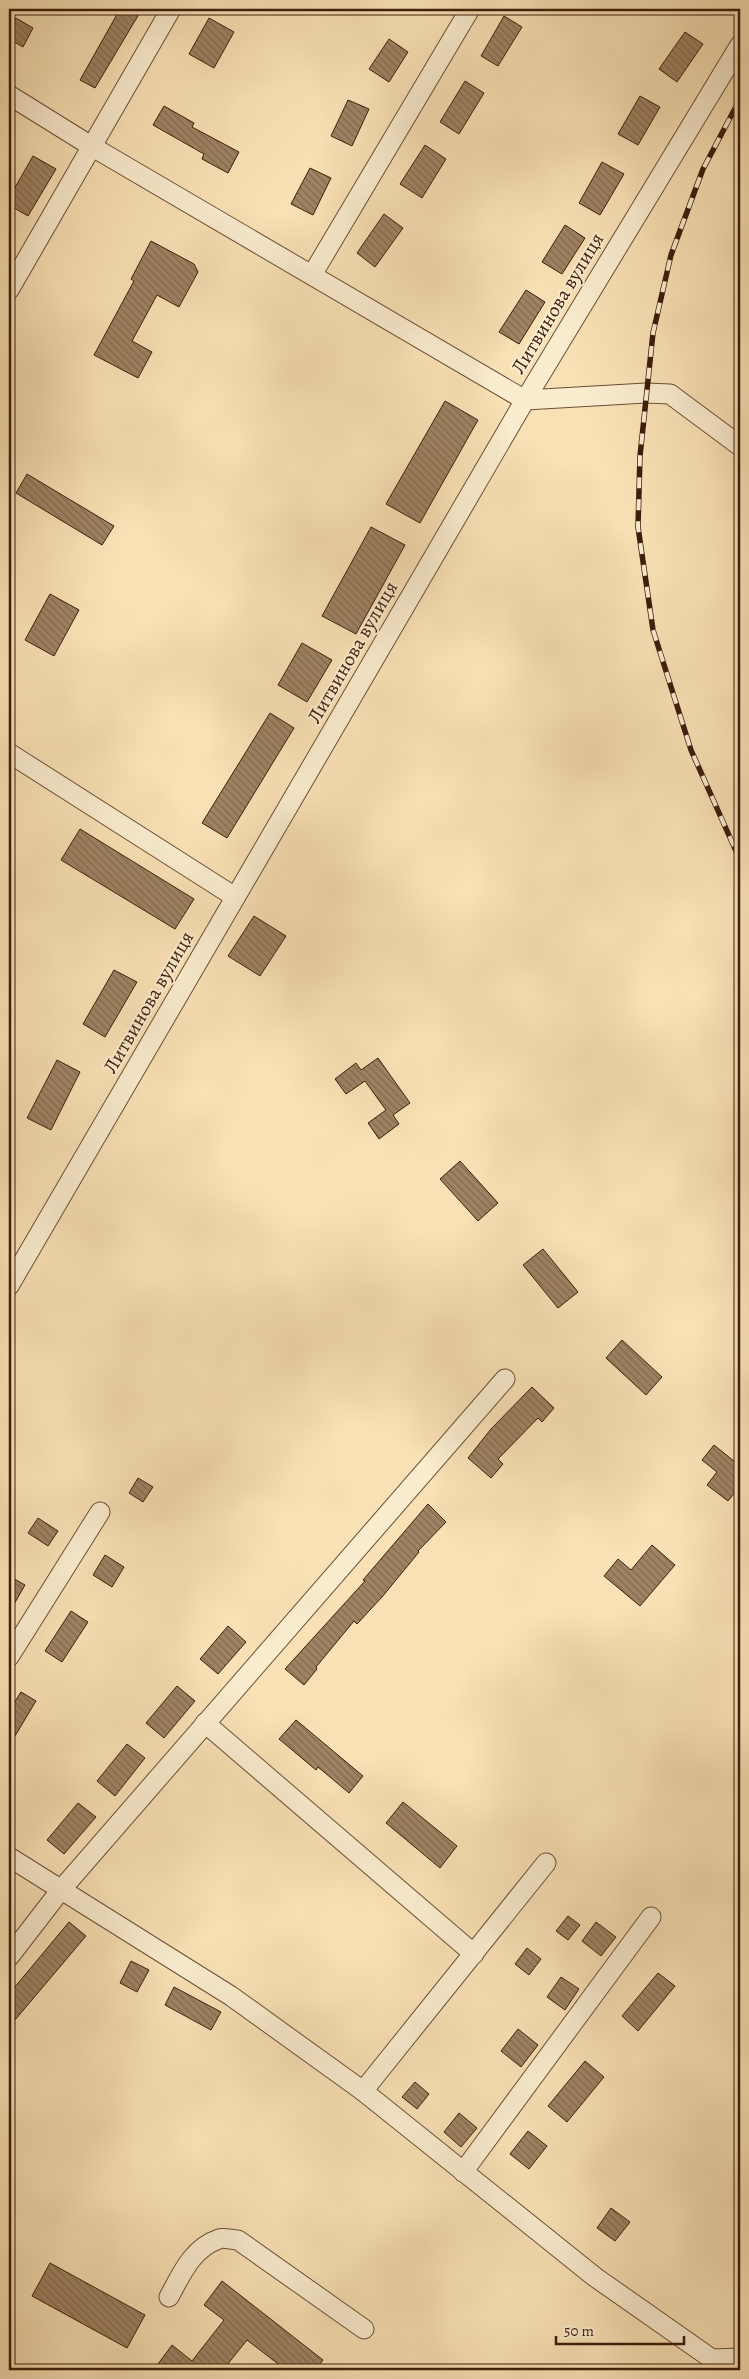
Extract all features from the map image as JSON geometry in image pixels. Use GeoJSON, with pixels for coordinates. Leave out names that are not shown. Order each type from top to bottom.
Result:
{"type":"FeatureCollection","features":[{"type":"Feature","properties":{"kind":"street"},"geometry":{"type":"LineString","coordinates":[[9,290],[171,9]]}},
{"type":"Feature","properties":{"kind":"street"},"geometry":{"type":"LineString","coordinates":[[312,275],[470,9]]}},
{"type":"Feature","properties":{"kind":"street","name":"Литвинова вулиця"},"geometry":{"type":"LineString","coordinates":[[9,1286],[525,400],[740,45]]}},
{"type":"Feature","properties":{"kind":"street"},"geometry":{"type":"LineString","coordinates":[[9,95],[91,146],[525,400],[646,393],[670,394],[740,446]]}},
{"type":"Feature","properties":{"kind":"street"},"geometry":{"type":"LineString","coordinates":[[9,753],[235,897]]}},
{"type":"Feature","properties":{"kind":"street"},"geometry":{"type":"LineString","coordinates":[[9,1957],[60,1891],[505,1378]]}},
{"type":"Feature","properties":{"kind":"street"},"geometry":{"type":"LineString","coordinates":[[9,1657],[100,1512]]}},
{"type":"Feature","properties":{"kind":"street"},"geometry":{"type":"LineString","coordinates":[[205,1724],[474,1954]]}},
{"type":"Feature","properties":{"kind":"street"},"geometry":{"type":"LineString","coordinates":[[9,1857],[60,1891],[232,1996],[363,2091],[595,2277],[712,2359],[740,2358]]}},
{"type":"Feature","properties":{"kind":"street"},"geometry":{"type":"LineString","coordinates":[[363,2091],[546,1862]]}},
{"type":"Feature","properties":{"kind":"street"},"geometry":{"type":"LineString","coordinates":[[463,2172],[651,1917]]}},
{"type":"Feature","properties":{"kind":"street"},"geometry":{"type":"LineString","coordinates":[[169,2297],[190,2259],[203,2248],[220,2238],[238,2240],[364,2329]]}},
{"type":"Feature","properties":{"kind":"building"},"geometry":{"type":"Polygon","coordinates":[[[120,9],[142,9],[95,88],[80,80],[120,9]]]}},
{"type":"Feature","properties":{"kind":"building"},"geometry":{"type":"Polygon","coordinates":[[[504,16],[522,27],[498,66],[481,56],[504,16]]]}},
{"type":"Feature","properties":{"kind":"building"},"geometry":{"type":"Polygon","coordinates":[[[16,18],[33,28],[23,47],[9,39],[9,31],[16,18]]]}},
{"type":"Feature","properties":{"kind":"building"},"geometry":{"type":"Polygon","coordinates":[[[209,18],[234,32],[214,68],[189,54],[209,18]]]}},
{"type":"Feature","properties":{"kind":"building"},"geometry":{"type":"Polygon","coordinates":[[[685,32],[703,44],[677,82],[659,69],[685,32]]]}},
{"type":"Feature","properties":{"kind":"building"},"geometry":{"type":"Polygon","coordinates":[[[389,39],[408,52],[389,82],[369,69],[389,39]]]}},
{"type":"Feature","properties":{"kind":"building"},"geometry":{"type":"Polygon","coordinates":[[[465,81],[484,93],[459,134],[440,122],[465,81]]]}},
{"type":"Feature","properties":{"kind":"building"},"geometry":{"type":"Polygon","coordinates":[[[640,96],[660,107],[638,145],[618,134],[640,96]]]}},
{"type":"Feature","properties":{"kind":"building"},"geometry":{"type":"Polygon","coordinates":[[[348,100],[369,109],[352,146],[331,136],[348,100]]]}},
{"type":"Feature","properties":{"kind":"building"},"geometry":{"type":"Polygon","coordinates":[[[164,106],[194,123],[192,127],[239,152],[228,173],[202,159],[204,154],[153,125],[164,106]]]}},
{"type":"Feature","properties":{"kind":"building"},"geometry":{"type":"Polygon","coordinates":[[[425,145],[446,159],[422,198],[400,184],[425,145]]]}},
{"type":"Feature","properties":{"kind":"building"},"geometry":{"type":"Polygon","coordinates":[[[33,156],[56,169],[28,216],[9,205],[9,198],[33,156]]]}},
{"type":"Feature","properties":{"kind":"building"},"geometry":{"type":"Polygon","coordinates":[[[602,162],[624,174],[600,215],[579,203],[602,162]]]}},
{"type":"Feature","properties":{"kind":"building"},"geometry":{"type":"Polygon","coordinates":[[[310,168],[331,178],[313,215],[291,204],[310,168]]]}},
{"type":"Feature","properties":{"kind":"building"},"geometry":{"type":"Polygon","coordinates":[[[384,214],[403,228],[375,267],[357,253],[384,214]]]}},
{"type":"Feature","properties":{"kind":"building"},"geometry":{"type":"Polygon","coordinates":[[[565,225],[585,238],[562,274],[542,262],[565,225]]]}},
{"type":"Feature","properties":{"kind":"building"},"geometry":{"type":"Polygon","coordinates":[[[151,241],[194,264],[198,272],[179,307],[157,295],[132,341],[152,352],[138,378],[94,355],[134,281],[131,279],[151,241]]]}},
{"type":"Feature","properties":{"kind":"building"},"geometry":{"type":"Polygon","coordinates":[[[526,290],[545,302],[519,344],[499,332],[526,290]]]}},
{"type":"Feature","properties":{"kind":"building"},"geometry":{"type":"Polygon","coordinates":[[[445,401],[478,420],[420,523],[386,504],[445,401]]]}},
{"type":"Feature","properties":{"kind":"building"},"geometry":{"type":"Polygon","coordinates":[[[27,474],[114,526],[102,545],[16,493],[27,474]]]}},
{"type":"Feature","properties":{"kind":"building"},"geometry":{"type":"Polygon","coordinates":[[[371,527],[405,545],[356,634],[322,616],[371,527]]]}},
{"type":"Feature","properties":{"kind":"building"},"geometry":{"type":"Polygon","coordinates":[[[50,594],[79,610],[54,656],[25,640],[50,594]]]}},
{"type":"Feature","properties":{"kind":"building"},"geometry":{"type":"Polygon","coordinates":[[[302,643],[332,660],[307,702],[278,685],[302,643]]]}},
{"type":"Feature","properties":{"kind":"building"},"geometry":{"type":"Polygon","coordinates":[[[270,713],[294,728],[227,838],[202,823],[270,713]]]}},
{"type":"Feature","properties":{"kind":"building"},"geometry":{"type":"Polygon","coordinates":[[[80,829],[194,899],[175,929],[61,860],[80,829]]]}},
{"type":"Feature","properties":{"kind":"building"},"geometry":{"type":"Polygon","coordinates":[[[254,916],[286,936],[260,976],[228,956],[254,916]]]}},
{"type":"Feature","properties":{"kind":"building"},"geometry":{"type":"Polygon","coordinates":[[[114,970],[137,982],[105,1037],[83,1024],[114,970]]]}},
{"type":"Feature","properties":{"kind":"building"},"geometry":{"type":"Polygon","coordinates":[[[378,1058],[410,1103],[393,1115],[399,1124],[379,1139],[368,1123],[386,1110],[365,1081],[346,1094],[335,1079],[356,1063],[361,1070],[378,1058]]]}},
{"type":"Feature","properties":{"kind":"building"},"geometry":{"type":"Polygon","coordinates":[[[57,1060],[80,1072],[51,1130],[27,1118],[57,1060]]]}},
{"type":"Feature","properties":{"kind":"building"},"geometry":{"type":"Polygon","coordinates":[[[460,1161],[498,1203],[478,1221],[440,1179],[460,1161]]]}},
{"type":"Feature","properties":{"kind":"building"},"geometry":{"type":"Polygon","coordinates":[[[543,1249],[578,1292],[558,1308],[523,1265],[543,1249]]]}},
{"type":"Feature","properties":{"kind":"building"},"geometry":{"type":"Polygon","coordinates":[[[622,1340],[662,1377],[646,1395],[606,1358],[622,1340]]]}},
{"type":"Feature","properties":{"kind":"building"},"geometry":{"type":"Polygon","coordinates":[[[532,1387],[554,1408],[542,1422],[538,1418],[498,1459],[503,1464],[491,1478],[468,1458],[491,1429],[532,1387]]]}},
{"type":"Feature","properties":{"kind":"building"},"geometry":{"type":"Polygon","coordinates":[[[714,1445],[740,1466],[740,1486],[728,1501],[707,1485],[717,1472],[702,1460],[714,1445]]]}},
{"type":"Feature","properties":{"kind":"building"},"geometry":{"type":"Polygon","coordinates":[[[138,1478],[153,1487],[143,1502],[129,1493],[138,1478]]]}},
{"type":"Feature","properties":{"kind":"building"},"geometry":{"type":"Polygon","coordinates":[[[428,1504],[446,1522],[418,1551],[382,1597],[357,1624],[354,1621],[316,1667],[317,1669],[304,1685],[285,1669],[365,1581],[363,1580],[428,1504]]]}},
{"type":"Feature","properties":{"kind":"building"},"geometry":{"type":"Polygon","coordinates":[[[38,1518],[58,1531],[48,1546],[28,1533],[38,1518]]]}},
{"type":"Feature","properties":{"kind":"building"},"geometry":{"type":"Polygon","coordinates":[[[652,1545],[675,1565],[640,1606],[604,1576],[618,1559],[631,1570],[652,1545]]]}},
{"type":"Feature","properties":{"kind":"building"},"geometry":{"type":"Polygon","coordinates":[[[105,1555],[124,1567],[112,1587],[93,1575],[105,1555]]]}},
{"type":"Feature","properties":{"kind":"building"},"geometry":{"type":"Polygon","coordinates":[[[9,1576],[25,1585],[9,1613],[9,1576]]]}},
{"type":"Feature","properties":{"kind":"building"},"geometry":{"type":"Polygon","coordinates":[[[71,1611],[88,1622],[62,1662],[45,1651],[71,1611]]]}},
{"type":"Feature","properties":{"kind":"building"},"geometry":{"type":"Polygon","coordinates":[[[228,1626],[246,1642],[218,1674],[200,1659],[228,1626]]]}},
{"type":"Feature","properties":{"kind":"building"},"geometry":{"type":"Polygon","coordinates":[[[177,1686],[195,1701],[164,1738],[146,1723],[177,1686]]]}},
{"type":"Feature","properties":{"kind":"building"},"geometry":{"type":"Polygon","coordinates":[[[21,1692],[36,1701],[9,1746],[9,1711],[21,1692]]]}},
{"type":"Feature","properties":{"kind":"building"},"geometry":{"type":"Polygon","coordinates":[[[296,1720],[363,1776],[349,1793],[318,1767],[316,1770],[279,1739],[296,1720]]]}},
{"type":"Feature","properties":{"kind":"building"},"geometry":{"type":"Polygon","coordinates":[[[127,1744],[145,1758],[115,1796],[97,1781],[127,1744]]]}},
{"type":"Feature","properties":{"kind":"building"},"geometry":{"type":"Polygon","coordinates":[[[403,1802],[457,1846],[440,1868],[386,1823],[403,1802]]]}},
{"type":"Feature","properties":{"kind":"building"},"geometry":{"type":"Polygon","coordinates":[[[78,1803],[96,1817],[64,1854],[47,1840],[78,1803]]]}},
{"type":"Feature","properties":{"kind":"building"},"geometry":{"type":"Polygon","coordinates":[[[568,1916],[580,1925],[568,1940],[556,1931],[568,1916]]]}},
{"type":"Feature","properties":{"kind":"building"},"geometry":{"type":"Polygon","coordinates":[[[69,1922],[86,1936],[9,2027],[9,1994],[69,1922]]]}},
{"type":"Feature","properties":{"kind":"building"},"geometry":{"type":"Polygon","coordinates":[[[596,1922],[616,1937],[601,1956],[582,1941],[596,1922]]]}},
{"type":"Feature","properties":{"kind":"building"},"geometry":{"type":"Polygon","coordinates":[[[527,1948],[541,1959],[529,1975],[515,1964],[527,1948]]]}},
{"type":"Feature","properties":{"kind":"building"},"geometry":{"type":"Polygon","coordinates":[[[131,1961],[149,1970],[137,1992],[120,1983],[131,1961]]]}},
{"type":"Feature","properties":{"kind":"building"},"geometry":{"type":"Polygon","coordinates":[[[658,1973],[675,1986],[638,2031],[622,2016],[658,1973]]]}},
{"type":"Feature","properties":{"kind":"building"},"geometry":{"type":"Polygon","coordinates":[[[561,1977],[579,1989],[565,2010],[547,1997],[561,1977]]]}},
{"type":"Feature","properties":{"kind":"building"},"geometry":{"type":"Polygon","coordinates":[[[174,1987],[221,2012],[211,2030],[165,2005],[174,1987]]]}},
{"type":"Feature","properties":{"kind":"building"},"geometry":{"type":"Polygon","coordinates":[[[518,2029],[538,2045],[521,2067],[501,2051],[518,2029]]]}},
{"type":"Feature","properties":{"kind":"building"},"geometry":{"type":"Polygon","coordinates":[[[585,2061],[604,2077],[567,2122],[548,2106],[585,2061]]]}},
{"type":"Feature","properties":{"kind":"building"},"geometry":{"type":"Polygon","coordinates":[[[415,2082],[429,2094],[417,2109],[402,2097],[415,2082]]]}},
{"type":"Feature","properties":{"kind":"building"},"geometry":{"type":"Polygon","coordinates":[[[459,2113],[477,2128],[461,2147],[444,2132],[459,2113]]]}},
{"type":"Feature","properties":{"kind":"building"},"geometry":{"type":"Polygon","coordinates":[[[528,2131],[547,2146],[529,2169],[510,2154],[528,2131]]]}},
{"type":"Feature","properties":{"kind":"building"},"geometry":{"type":"Polygon","coordinates":[[[611,2208],[630,2222],[615,2241],[597,2228],[611,2208]]]}},
{"type":"Feature","properties":{"kind":"building"},"geometry":{"type":"Polygon","coordinates":[[[50,2263],[145,2315],[127,2348],[32,2296],[50,2263]]]}},
{"type":"Feature","properties":{"kind":"building"},"geometry":{"type":"Polygon","coordinates":[[[222,2281],[323,2360],[315,2370],[286,2370],[247,2340],[223,2370],[166,2370],[158,2364],[172,2345],[192,2361],[224,2320],[204,2305],[222,2281]]]}},
{"type":"Feature","properties":{"kind":"railway"},"geometry":{"type":"LineString","coordinates":[[740,99],[703,169],[671,255],[653,333],[640,456],[638,527],[653,630],[691,750],[740,860]]}}]}
